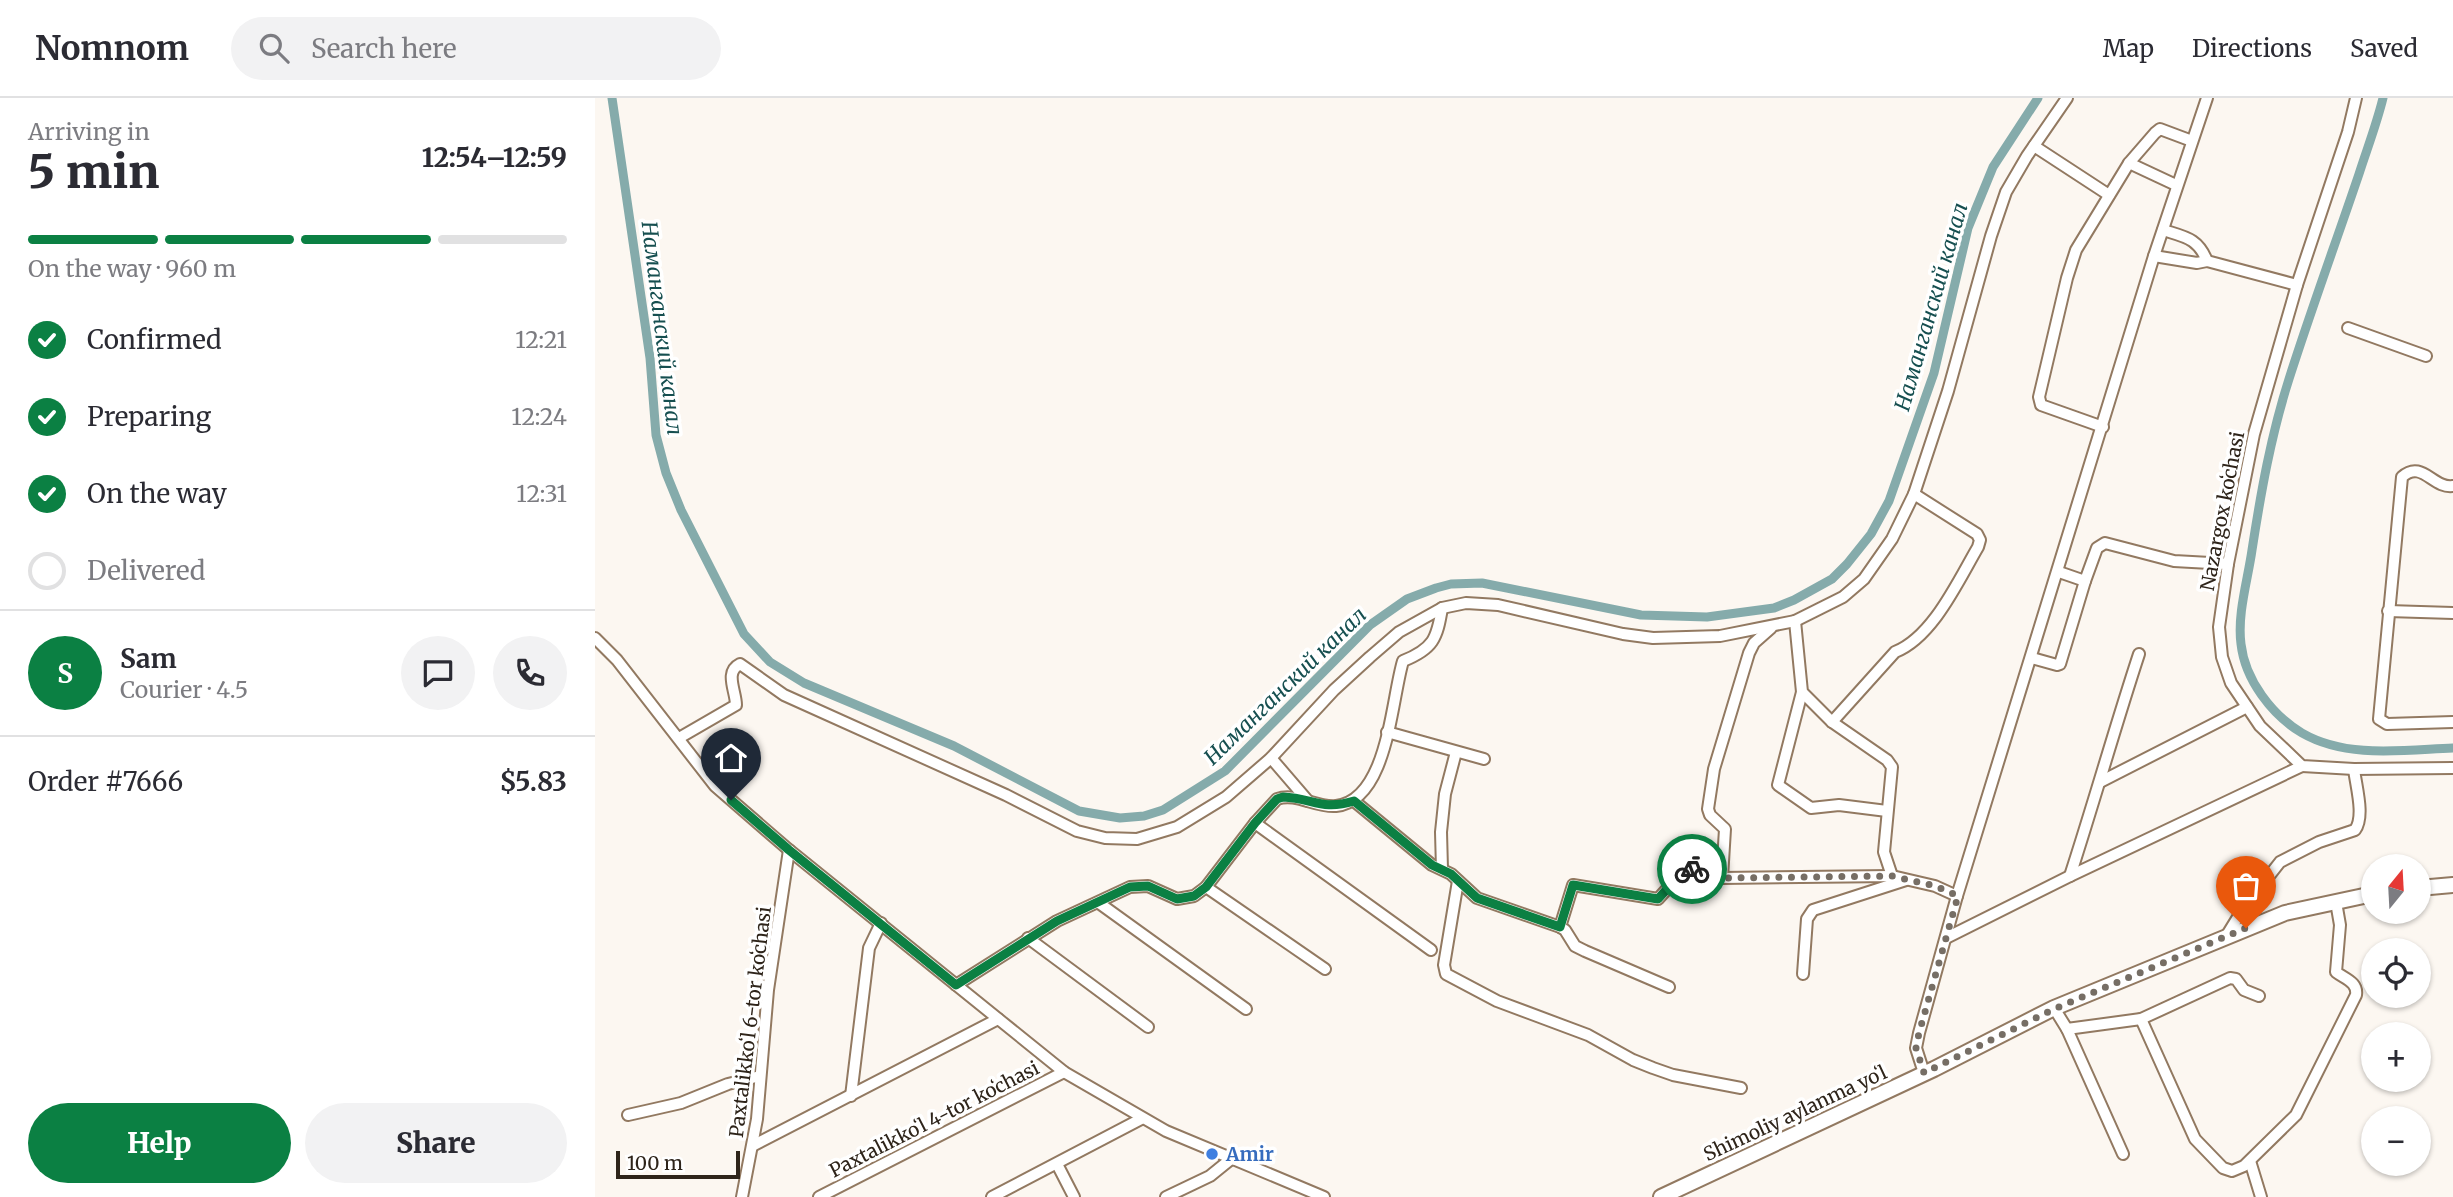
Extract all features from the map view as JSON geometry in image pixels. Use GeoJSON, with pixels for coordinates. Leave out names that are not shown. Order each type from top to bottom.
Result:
{"type":"FeatureCollection","features":[{"type":"Feature","properties":{"kind":"main road"},"geometry":{"type":"LineString","coordinates":[[2431,887],[2453,885]]}},
{"type":"Feature","properties":{"kind":"main road","name":"Shimoliy aylanma yoʻl"},"geometry":{"type":"LineString","coordinates":[[1661,1197],[2054,1009],[2285,913],[2361,897]]}},
{"type":"Feature","properties":{"kind":"street"},"geometry":{"type":"LineString","coordinates":[[679,738],[736,705],[731,673],[734,667],[742,664],[784,695],[975,780],[1077,831],[1105,838],[1137,839],[1177,827],[1226,797],[1271,758],[1334,690],[1370,657],[1399,632],[1443,608],[1466,603],[1498,605],[1623,634],[1653,638],[1720,636],[1795,621],[1843,597],[1864,579],[1892,539],[1914,494],[1948,391],[2006,192],[2067,98]]}},
{"type":"Feature","properties":{"kind":"street"},"geometry":{"type":"LineString","coordinates":[[1924,1073],[1916,1048],[1958,896],[2176,185],[2207,98]]}},
{"type":"Feature","properties":{"kind":"street","name":"Nazargox koʻchasi"},"geometry":{"type":"LineString","coordinates":[[2302,766],[2260,726],[2231,683],[2222,657],[2219,627],[2253,434],[2297,285],[2348,132],[2356,98]]}},
{"type":"Feature","properties":{"kind":"street"},"geometry":{"type":"LineString","coordinates":[[2103,426],[2041,405],[2039,397],[2067,278],[2076,250],[2109,195],[2129,163],[2160,129],[2192,141]]}},
{"type":"Feature","properties":{"kind":"street"},"geometry":{"type":"LineString","coordinates":[[2034,146],[2109,195]]}},
{"type":"Feature","properties":{"kind":"street"},"geometry":{"type":"LineString","coordinates":[[2129,163],[2176,185]]}},
{"type":"Feature","properties":{"kind":"street"},"geometry":{"type":"LineString","coordinates":[[2163,230],[2193,240],[2207,261]]}},
{"type":"Feature","properties":{"kind":"street"},"geometry":{"type":"LineString","coordinates":[[2154,256],[2200,264],[2207,261],[2297,285]]}},
{"type":"Feature","properties":{"kind":"street"},"geometry":{"type":"LineString","coordinates":[[2348,328],[2426,356]]}},
{"type":"Feature","properties":{"kind":"street"},"geometry":{"type":"LineString","coordinates":[[2453,486],[2442,486],[2424,472],[2406,473],[2402,477],[2379,719],[2387,724],[2453,722]]}},
{"type":"Feature","properties":{"kind":"street"},"geometry":{"type":"LineString","coordinates":[[1832,722],[1895,652],[1903,649],[1932,623],[1978,547],[1980,540],[1977,534],[1914,494]]}},
{"type":"Feature","properties":{"kind":"street"},"geometry":{"type":"LineString","coordinates":[[2032,658],[2060,664],[2084,581],[2097,548],[2105,544],[2174,561],[2228,564]]}},
{"type":"Feature","properties":{"kind":"street"},"geometry":{"type":"LineString","coordinates":[[2059,572],[2084,581]]}},
{"type":"Feature","properties":{"kind":"street"},"geometry":{"type":"LineString","coordinates":[[956,985],[1057,921],[1130,887],[1148,886],[1177,899],[1194,896],[1206,887],[1277,799],[1290,797],[1323,806],[1338,806],[1354,801],[1364,792],[1378,766],[1403,661],[1427,650],[1440,624],[1443,608]]}},
{"type":"Feature","properties":{"kind":"street"},"geometry":{"type":"LineString","coordinates":[[2388,611],[2453,614]]}},
{"type":"Feature","properties":{"kind":"street"},"geometry":{"type":"LineString","coordinates":[[1795,621],[1802,692],[1832,722],[1887,760],[1892,767],[1884,852],[1892,876]]}},
{"type":"Feature","properties":{"kind":"street"},"geometry":{"type":"LineString","coordinates":[[1722,878],[1725,829],[1710,815],[1708,809],[1714,769],[1749,653],[1754,643],[1774,626]]}},
{"type":"Feature","properties":{"kind":"street"},"geometry":{"type":"LineString","coordinates":[[595,638],[618,660],[715,786],[789,850],[1064,1072],[1141,1119],[1324,1197]]}},
{"type":"Feature","properties":{"kind":"street"},"geometry":{"type":"LineString","coordinates":[[2070,876],[2139,654]]}},
{"type":"Feature","properties":{"kind":"street"},"geometry":{"type":"LineString","coordinates":[[1802,692],[1778,785],[1811,808],[1839,805],[1887,811]]}},
{"type":"Feature","properties":{"kind":"street"},"geometry":{"type":"LineString","coordinates":[[2100,782],[2246,707]]}},
{"type":"Feature","properties":{"kind":"street"},"geometry":{"type":"LineString","coordinates":[[1387,732],[1484,759]]}},
{"type":"Feature","properties":{"kind":"street"},"geometry":{"type":"LineString","coordinates":[[1437,867],[1452,751]]}},
{"type":"Feature","properties":{"kind":"street"},"geometry":{"type":"LineString","coordinates":[[1271,758],[1308,802]]}},
{"type":"Feature","properties":{"kind":"street"},"geometry":{"type":"LineString","coordinates":[[1946,938],[2302,766],[2354,769],[2453,768]]}},
{"type":"Feature","properties":{"kind":"street"},"geometry":{"type":"LineString","coordinates":[[2227,935],[2243,909],[2280,862],[2319,842],[2355,830],[2360,816],[2354,769]]}},
{"type":"Feature","properties":{"kind":"street"},"geometry":{"type":"LineString","coordinates":[[1354,801],[1477,898],[1560,927],[1575,946],[1669,987]]}},
{"type":"Feature","properties":{"kind":"street"},"geometry":{"type":"LineString","coordinates":[[1255,823],[1431,950]]}},
{"type":"Feature","properties":{"kind":"street","name":"Paxtalikkoʻl 6-tor koʻchasi"},"geometry":{"type":"LineString","coordinates":[[742,1197],[754,1145],[768,990],[789,850]]}},
{"type":"Feature","properties":{"kind":"street"},"geometry":{"type":"LineString","coordinates":[[1560,927],[1572,887],[1575,885],[1651,900],[1662,897],[1686,868],[1722,878],[1892,876],[1943,889],[1958,896]]}},
{"type":"Feature","properties":{"kind":"street"},"geometry":{"type":"LineString","coordinates":[[1803,974],[1807,919],[1813,910],[1906,880]]}},
{"type":"Feature","properties":{"kind":"street"},"geometry":{"type":"LineString","coordinates":[[1458,881],[1444,965],[1446,974],[1497,1001],[1588,1035],[1653,1068],[1673,1075],[1741,1088]]}},
{"type":"Feature","properties":{"kind":"street"},"geometry":{"type":"LineString","coordinates":[[1206,887],[1325,969]]}},
{"type":"Feature","properties":{"kind":"street"},"geometry":{"type":"LineString","coordinates":[[2141,1019],[2195,1139],[2223,1168],[2238,1170],[2288,1124],[2302,1105],[2356,995],[2356,987],[2352,982],[2336,972],[2340,925],[2336,902]]}},
{"type":"Feature","properties":{"kind":"street"},"geometry":{"type":"LineString","coordinates":[[1099,903],[1247,1009]]}},
{"type":"Feature","properties":{"kind":"street"},"geometry":{"type":"LineString","coordinates":[[851,1096],[869,948],[881,923]]}},
{"type":"Feature","properties":{"kind":"street"},"geometry":{"type":"LineString","coordinates":[[1028,938],[1148,1027]]}},
{"type":"Feature","properties":{"kind":"street"},"geometry":{"type":"LineString","coordinates":[[2067,1029],[2141,1019],[2230,978],[2236,979],[2244,990],[2259,996]]}},
{"type":"Feature","properties":{"kind":"street"},"geometry":{"type":"LineString","coordinates":[[2054,1009],[2067,1029],[2123,1154]]}},
{"type":"Feature","properties":{"kind":"street"},"geometry":{"type":"LineString","coordinates":[[754,1145],[998,1019]]}},
{"type":"Feature","properties":{"kind":"street","name":"Paxtalikkoʻl 4-tor koʻchasi"},"geometry":{"type":"LineString","coordinates":[[819,1197],[1064,1072]]}},
{"type":"Feature","properties":{"kind":"street"},"geometry":{"type":"LineString","coordinates":[[628,1115],[681,1103],[728,1084],[760,1076]]}},
{"type":"Feature","properties":{"kind":"street"},"geometry":{"type":"LineString","coordinates":[[992,1197],[1141,1119]]}},
{"type":"Feature","properties":{"kind":"street"},"geometry":{"type":"LineString","coordinates":[[1166,1197],[1210,1176],[1231,1159]]}},
{"type":"Feature","properties":{"kind":"street"},"geometry":{"type":"LineString","coordinates":[[2250,1161],[2261,1197]]}},
{"type":"Feature","properties":{"kind":"street"},"geometry":{"type":"LineString","coordinates":[[1057,1164],[1074,1197]]}},
{"type":"Feature","properties":{"kind":"waterway","name":"Наманганский канал"},"geometry":{"type":"LineString","coordinates":[[612,98],[650,358],[656,435],[666,473],[681,510],[744,634],[770,662],[804,683],[954,746],[1079,811],[1120,818],[1144,816],[1163,810],[1225,771],[1370,625],[1407,599],[1436,588],[1451,584],[1482,583],[1641,615],[1707,617],[1774,608],[1832,579],[1871,534],[1889,501],[1934,373],[1968,228],[1993,167],[2038,98]]}},
{"type":"Feature","properties":{"kind":"waterway","name":"Наманганский канал"},"geometry":{"type":"LineString","coordinates":[[2383,98],[2297,353],[2277,421],[2243,597],[2241,644],[2248,671],[2262,695],[2280,717],[2302,733],[2338,747],[2357,750],[2453,748]]}},
{"type":"Feature","properties":{"kind":"way so far"},"geometry":{"type":"LineString","coordinates":[[1692,869],[1722,878],[1892,876],[1935,886],[1958,896],[1916,1048],[1924,1073],[2054,1009],[2246,928]]}},
{"type":"Feature","properties":{"kind":"place","name":"Amir"},"geometry":{"type":"Point","coordinates":[1212,1154]}},
{"type":"Feature","properties":{"kind":"route"},"geometry":{"type":"LineString","coordinates":[[731,800],[956,985],[1057,921],[1130,887],[1148,886],[1177,899],[1194,896],[1206,887],[1255,823],[1277,799],[1283,797],[1323,806],[1338,806],[1354,801],[1432,865],[1446,870],[1477,898],[1560,927],[1573,885],[1651,900],[1662,897],[1686,868],[1692,869]]}}]}
